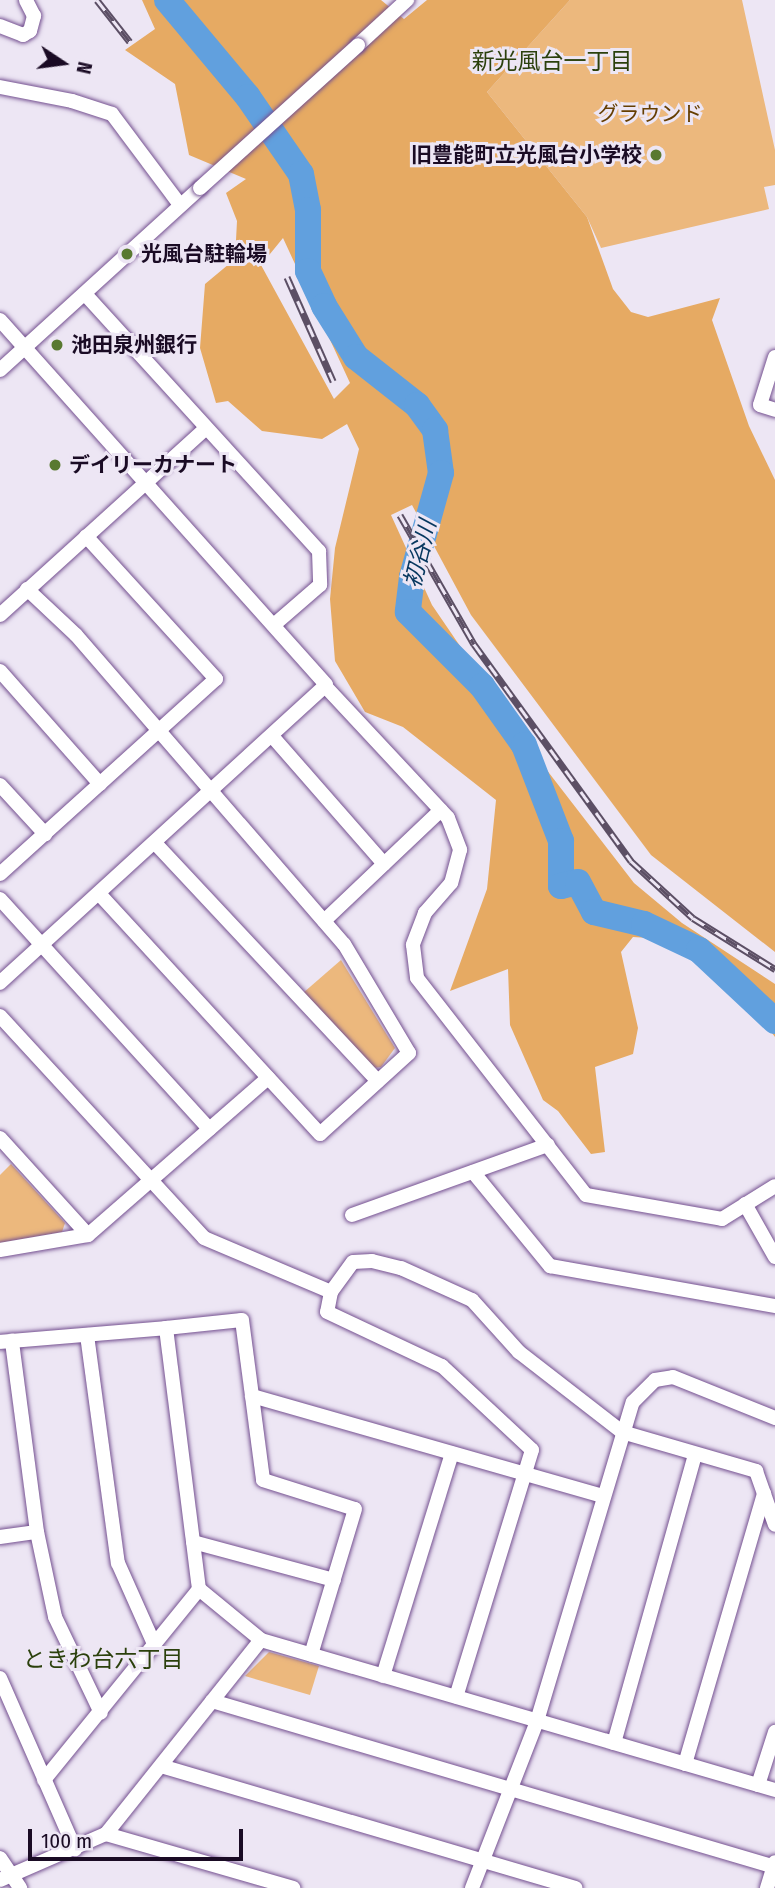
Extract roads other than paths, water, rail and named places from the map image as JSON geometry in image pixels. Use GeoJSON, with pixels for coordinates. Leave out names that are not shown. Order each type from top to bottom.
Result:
{"type":"FeatureCollection","features":[{"type":"Feature","properties":{"kind":"street"},"geometry":{"type":"LineString","coordinates":[[0,26],[23,35],[30,31],[34,16],[26,0]]}},
{"type":"Feature","properties":{"kind":"street"},"geometry":{"type":"LineString","coordinates":[[0,370],[407,0]]}},
{"type":"Feature","properties":{"kind":"street"},"geometry":{"type":"LineString","coordinates":[[0,87],[72,101],[112,114],[180,205]]}},
{"type":"Feature","properties":{"kind":"street"},"geometry":{"type":"LineString","coordinates":[[85,294],[205,429],[319,551],[320,585],[275,624]]}},
{"type":"Feature","properties":{"kind":"street"},"geometry":{"type":"LineString","coordinates":[[0,320],[324,678],[325,686],[441,810],[460,850],[451,883],[425,913],[412,945],[416,978],[586,1195],[722,1219],[775,1186]]}},
{"type":"Feature","properties":{"kind":"street"},"geometry":{"type":"LineString","coordinates":[[775,357],[760,405],[775,410]]}},
{"type":"Feature","properties":{"kind":"street"},"geometry":{"type":"LineString","coordinates":[[0,615],[205,429]]}},
{"type":"Feature","properties":{"kind":"street"},"geometry":{"type":"LineString","coordinates":[[0,874],[216,679],[86,536]]}},
{"type":"Feature","properties":{"kind":"street"},"geometry":{"type":"LineString","coordinates":[[27,589],[76,635],[344,944],[409,1053],[320,1134],[99,894]]}},
{"type":"Feature","properties":{"kind":"street"},"geometry":{"type":"LineString","coordinates":[[0,671],[100,784]]}},
{"type":"Feature","properties":{"kind":"street"},"geometry":{"type":"LineString","coordinates":[[0,983],[325,686]]}},
{"type":"Feature","properties":{"kind":"street"},"geometry":{"type":"LineString","coordinates":[[272,737],[384,864]]}},
{"type":"Feature","properties":{"kind":"street"},"geometry":{"type":"LineString","coordinates":[[0,785],[45,834]]}},
{"type":"Feature","properties":{"kind":"street"},"geometry":{"type":"LineString","coordinates":[[324,920],[441,810]]}},
{"type":"Feature","properties":{"kind":"street"},"geometry":{"type":"LineString","coordinates":[[155,843],[378,1081]]}},
{"type":"Feature","properties":{"kind":"street"},"geometry":{"type":"LineString","coordinates":[[0,900],[209,1129]]}},
{"type":"Feature","properties":{"kind":"street"},"geometry":{"type":"LineString","coordinates":[[0,1016],[204,1238],[331,1292]]}},
{"type":"Feature","properties":{"kind":"street"},"geometry":{"type":"LineString","coordinates":[[0,1250],[88,1236],[268,1078]]}},
{"type":"Feature","properties":{"kind":"street"},"geometry":{"type":"LineString","coordinates":[[0,1138],[88,1236]]}},
{"type":"Feature","properties":{"kind":"street"},"geometry":{"type":"LineString","coordinates":[[352,1215],[548,1145]]}},
{"type":"Feature","properties":{"kind":"street"},"geometry":{"type":"LineString","coordinates":[[473,1172],[550,1266],[775,1306]]}},
{"type":"Feature","properties":{"kind":"street"},"geometry":{"type":"LineString","coordinates":[[745,1204],[775,1257]]}},
{"type":"Feature","properties":{"kind":"street"},"geometry":{"type":"LineString","coordinates":[[456,1697],[532,1450],[442,1366],[327,1312],[331,1292],[354,1262],[372,1261],[401,1268],[472,1300],[519,1352],[622,1432],[756,1471],[775,1525]]}},
{"type":"Feature","properties":{"kind":"street"},"geometry":{"type":"LineString","coordinates":[[101,1713],[55,1617],[37,1532],[6,1341],[242,1320],[263,1480],[355,1509],[310,1655]]}},
{"type":"Feature","properties":{"kind":"street"},"geometry":{"type":"LineString","coordinates":[[166,1328],[199,1589],[261,1640],[775,1790]]}},
{"type":"Feature","properties":{"kind":"street"},"geometry":{"type":"LineString","coordinates":[[87,1335],[118,1563],[155,1646]]}},
{"type":"Feature","properties":{"kind":"street"},"geometry":{"type":"LineString","coordinates":[[472,1888],[537,1721],[622,1432],[644,1388],[666,1377],[775,1418]]}},
{"type":"Feature","properties":{"kind":"street"},"geometry":{"type":"LineString","coordinates":[[252,1396],[603,1496]]}},
{"type":"Feature","properties":{"kind":"street"},"geometry":{"type":"LineString","coordinates":[[383,1676],[452,1453]]}},
{"type":"Feature","properties":{"kind":"street"},"geometry":{"type":"LineString","coordinates":[[614,1743],[695,1454]]}},
{"type":"Feature","properties":{"kind":"street"},"geometry":{"type":"LineString","coordinates":[[685,1764],[764,1493]]}},
{"type":"Feature","properties":{"kind":"street"},"geometry":{"type":"LineString","coordinates":[[0,1537],[37,1532]]}},
{"type":"Feature","properties":{"kind":"street"},"geometry":{"type":"LineString","coordinates":[[193,1542],[334,1580]]}},
{"type":"Feature","properties":{"kind":"street"},"geometry":{"type":"LineString","coordinates":[[44,1780],[199,1589]]}},
{"type":"Feature","properties":{"kind":"street"},"geometry":{"type":"LineString","coordinates":[[4,1878],[106,1834],[261,1640]]}},
{"type":"Feature","properties":{"kind":"street"},"geometry":{"type":"LineString","coordinates":[[0,1678],[75,1849]]}},
{"type":"Feature","properties":{"kind":"street"},"geometry":{"type":"LineString","coordinates":[[212,1702],[775,1865],[768,1888]]}},
{"type":"Feature","properties":{"kind":"street"},"geometry":{"type":"LineString","coordinates":[[758,1785],[775,1732]]}},
{"type":"Feature","properties":{"kind":"street"},"geometry":{"type":"LineString","coordinates":[[161,1766],[575,1888]]}},
{"type":"Feature","properties":{"kind":"street"},"geometry":{"type":"LineString","coordinates":[[106,1834],[264,1884],[293,1888]]}},
{"type":"Feature","properties":{"kind":"street"},"geometry":{"type":"LineString","coordinates":[[0,1858],[4,1878],[20,1888]]}},
{"type":"Feature","properties":{"kind":"waterway","name":"初谷川"},"geometry":{"type":"LineString","coordinates":[[167,0],[248,97],[301,174],[308,210],[308,271],[324,306],[356,357],[417,405],[435,430],[441,473],[412,577],[408,612],[482,686],[524,745],[561,841],[561,886],[578,882],[594,912],[644,924],[699,950],[775,1021]]}},
{"type":"Feature","properties":{"kind":"railway"},"geometry":{"type":"LineString","coordinates":[[97,0],[130,42]]}},
{"type":"Feature","properties":{"kind":"railway"},"geometry":{"type":"LineString","coordinates":[[287,277],[333,381]]}},
{"type":"Feature","properties":{"kind":"railway"},"geometry":{"type":"LineString","coordinates":[[400,515],[474,644],[631,861],[693,918],[775,969]]}},
{"type":"Feature","properties":{"kind":"place","name":"旧豊能町立光風台小学校"},"geometry":{"type":"Point","coordinates":[656,155]}},
{"type":"Feature","properties":{"kind":"place","name":"光風台駐輪場"},"geometry":{"type":"Point","coordinates":[127,254]}},
{"type":"Feature","properties":{"kind":"place","name":"池田泉州銀行"},"geometry":{"type":"Point","coordinates":[57,345]}},
{"type":"Feature","properties":{"kind":"place","name":"デイリーカナート"},"geometry":{"type":"Point","coordinates":[55,465]}},
{"type":"Feature","properties":{"kind":"district","name":"新光風台一丁目"},"geometry":{"type":"Point","coordinates":[552,61]}},
{"type":"Feature","properties":{"kind":"district","name":"ときわ台六丁目"},"geometry":{"type":"Point","coordinates":[103,1659]}},
{"type":"Feature","properties":{"kind":"park label","name":"グラウンド"},"geometry":{"type":"Point","coordinates":[650,114]}}]}
